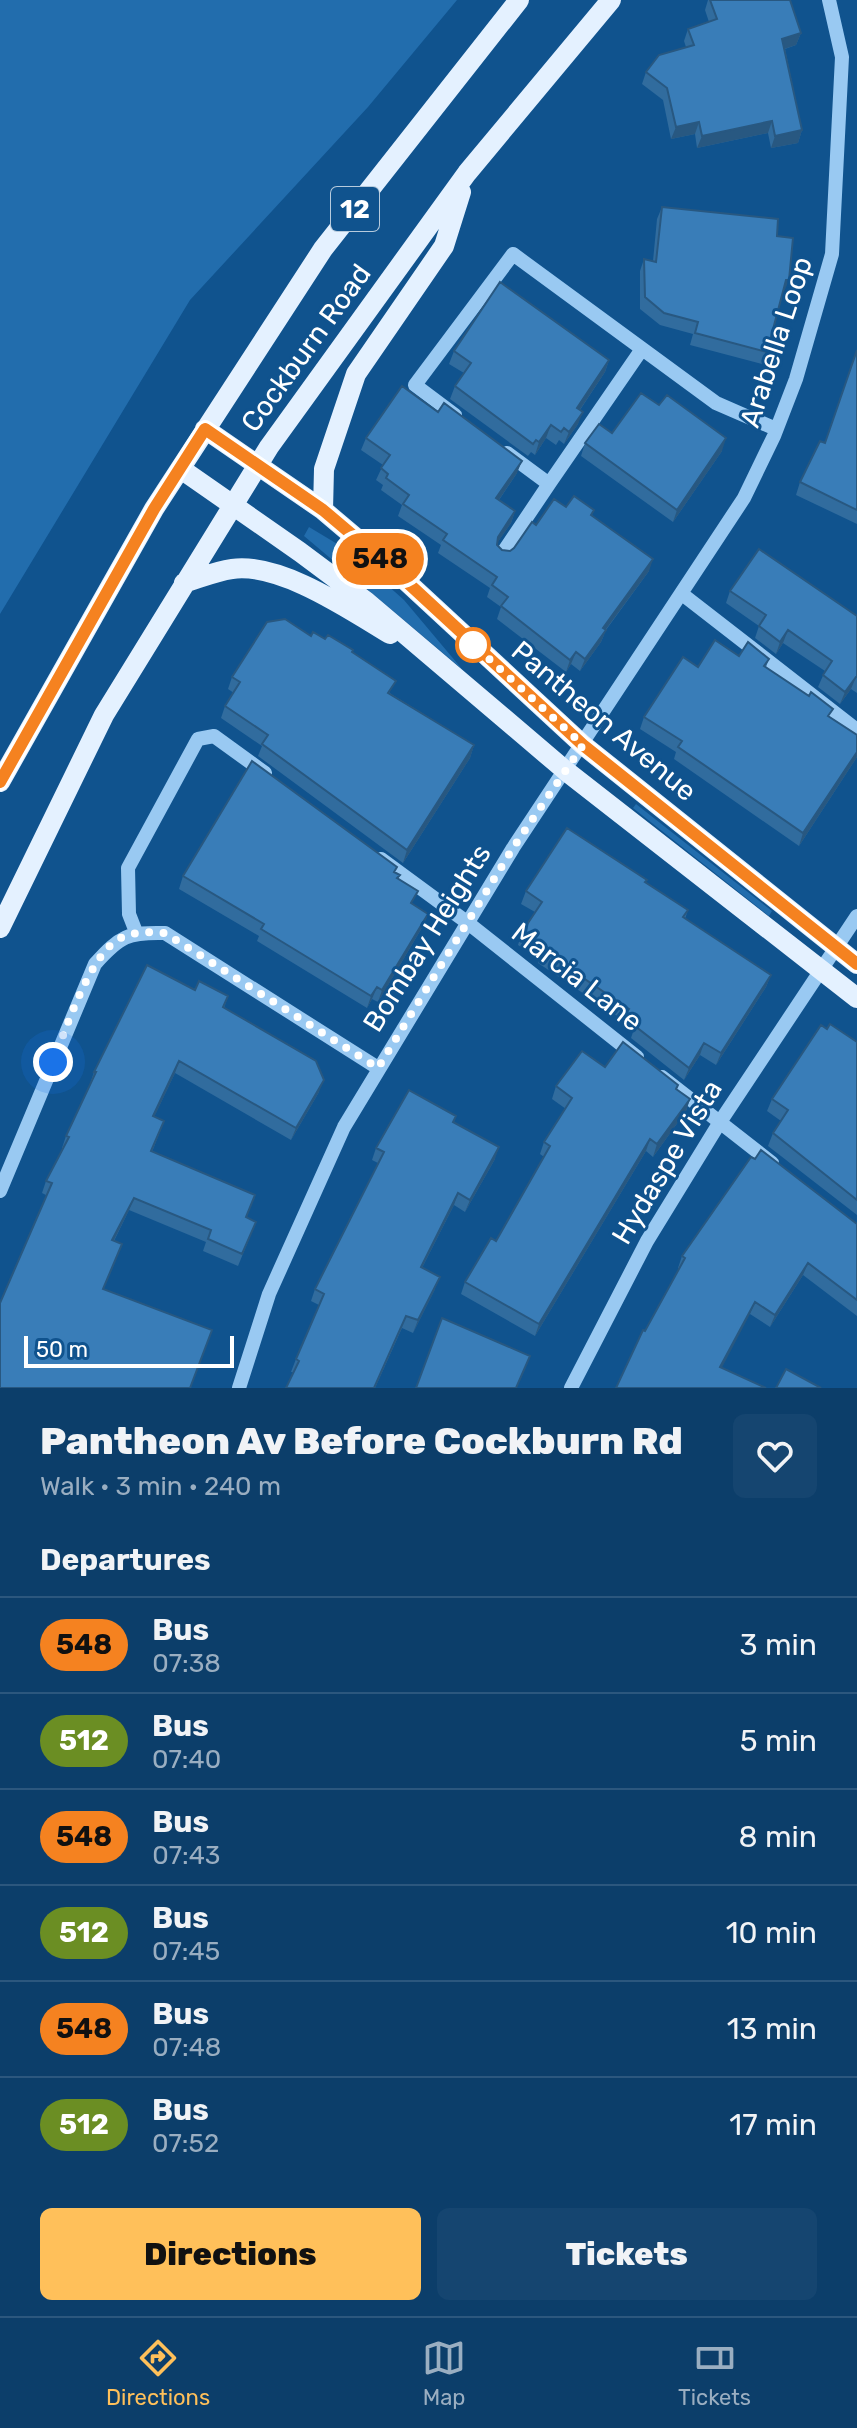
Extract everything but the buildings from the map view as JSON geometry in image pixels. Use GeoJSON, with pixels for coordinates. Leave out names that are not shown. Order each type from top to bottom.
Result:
{"type":"FeatureCollection","features":[{"type":"Feature","properties":{"kind":"main road","name":"Cockburn Road"},"geometry":{"type":"LineString","coordinates":[[0,782],[154,509],[323,249],[519,0]]}},
{"type":"Feature","properties":{"kind":"main road","name":"Cockburn Road"},"geometry":{"type":"LineString","coordinates":[[0,928],[104,715],[256,465],[467,173],[611,0]]}},
{"type":"Feature","properties":{"kind":"main road"},"geometry":{"type":"LineString","coordinates":[[323,510],[324,469],[356,374],[444,246],[467,173]]}},
{"type":"Feature","properties":{"kind":"main road","name":"Pantheon Avenue"},"geometry":{"type":"LineString","coordinates":[[205,429],[323,510],[395,571],[583,745],[857,964]]}},
{"type":"Feature","properties":{"kind":"main road"},"geometry":{"type":"LineString","coordinates":[[181,469],[367,602],[566,771],[857,998]]}},
{"type":"Feature","properties":{"kind":"main road"},"geometry":{"type":"LineString","coordinates":[[184,583],[234,568],[306,584],[434,661]]}},
{"type":"Feature","properties":{"kind":"street","name":"Arabella Loop"},"geometry":{"type":"LineString","coordinates":[[583,745],[744,498],[796,379],[832,254],[842,57],[829,0]]}},
{"type":"Feature","properties":{"kind":"street"},"geometry":{"type":"LineString","coordinates":[[464,421],[415,385],[513,254],[716,403],[776,429]]}},
{"type":"Feature","properties":{"kind":"street"},"geometry":{"type":"LineString","coordinates":[[502,554],[642,349]]}},
{"type":"Feature","properties":{"kind":"street"},"geometry":{"type":"LineString","coordinates":[[500,448],[549,484]]}},
{"type":"Feature","properties":{"kind":"street"},"geometry":{"type":"LineString","coordinates":[[682,594],[857,730]]}},
{"type":"Feature","properties":{"kind":"street"},"geometry":{"type":"LineString","coordinates":[[136,932],[129,914],[128,868],[198,739],[214,736],[278,783]]}},
{"type":"Feature","properties":{"kind":"street","name":"Bombay Heights"},"geometry":{"type":"LineString","coordinates":[[239,1388],[269,1294],[344,1127],[513,848],[583,745]]}},
{"type":"Feature","properties":{"kind":"street","name":"Marcia Lane"},"geometry":{"type":"LineString","coordinates":[[368,849],[468,923],[788,1176]]}},
{"type":"Feature","properties":{"kind":"street"},"geometry":{"type":"LineString","coordinates":[[821,970],[857,916]]}},
{"type":"Feature","properties":{"kind":"street"},"geometry":{"type":"LineString","coordinates":[[0,1191],[95,964],[115,941],[136,932],[165,933],[378,1068]]}},
{"type":"Feature","properties":{"kind":"street","name":"Hydaspe Vista"},"geometry":{"type":"LineString","coordinates":[[571,1388],[647,1241],[720,1122],[821,970]]}},
{"type":"Feature","properties":{"kind":"shaded area"},"geometry":{"type":"Polygon","coordinates":[[[0,0],[457,0],[368,107],[190,300],[0,614],[0,0]]]}},
{"type":"Feature","properties":{"kind":"shaded area"},"geometry":{"type":"Polygon","coordinates":[[[309,527],[349,551],[404,600],[462,669],[304,536],[309,527]]]}},
{"type":"Feature","properties":{"kind":"shaded area"},"geometry":{"type":"Polygon","coordinates":[[[636,804],[772,911],[769,916],[633,808],[636,804]]]}},
{"type":"Feature","properties":{"kind":"bus line","name":"548"},"geometry":{"type":"LineString","coordinates":[[0,782],[154,509],[205,429],[323,510],[395,571],[583,745],[857,964]]}},
{"type":"Feature","properties":{"kind":"route"},"geometry":{"type":"LineString","coordinates":[[53,1062],[95,964],[115,941],[136,932],[165,933],[378,1068],[513,848],[583,745],[463,635],[473,645]]}}]}
